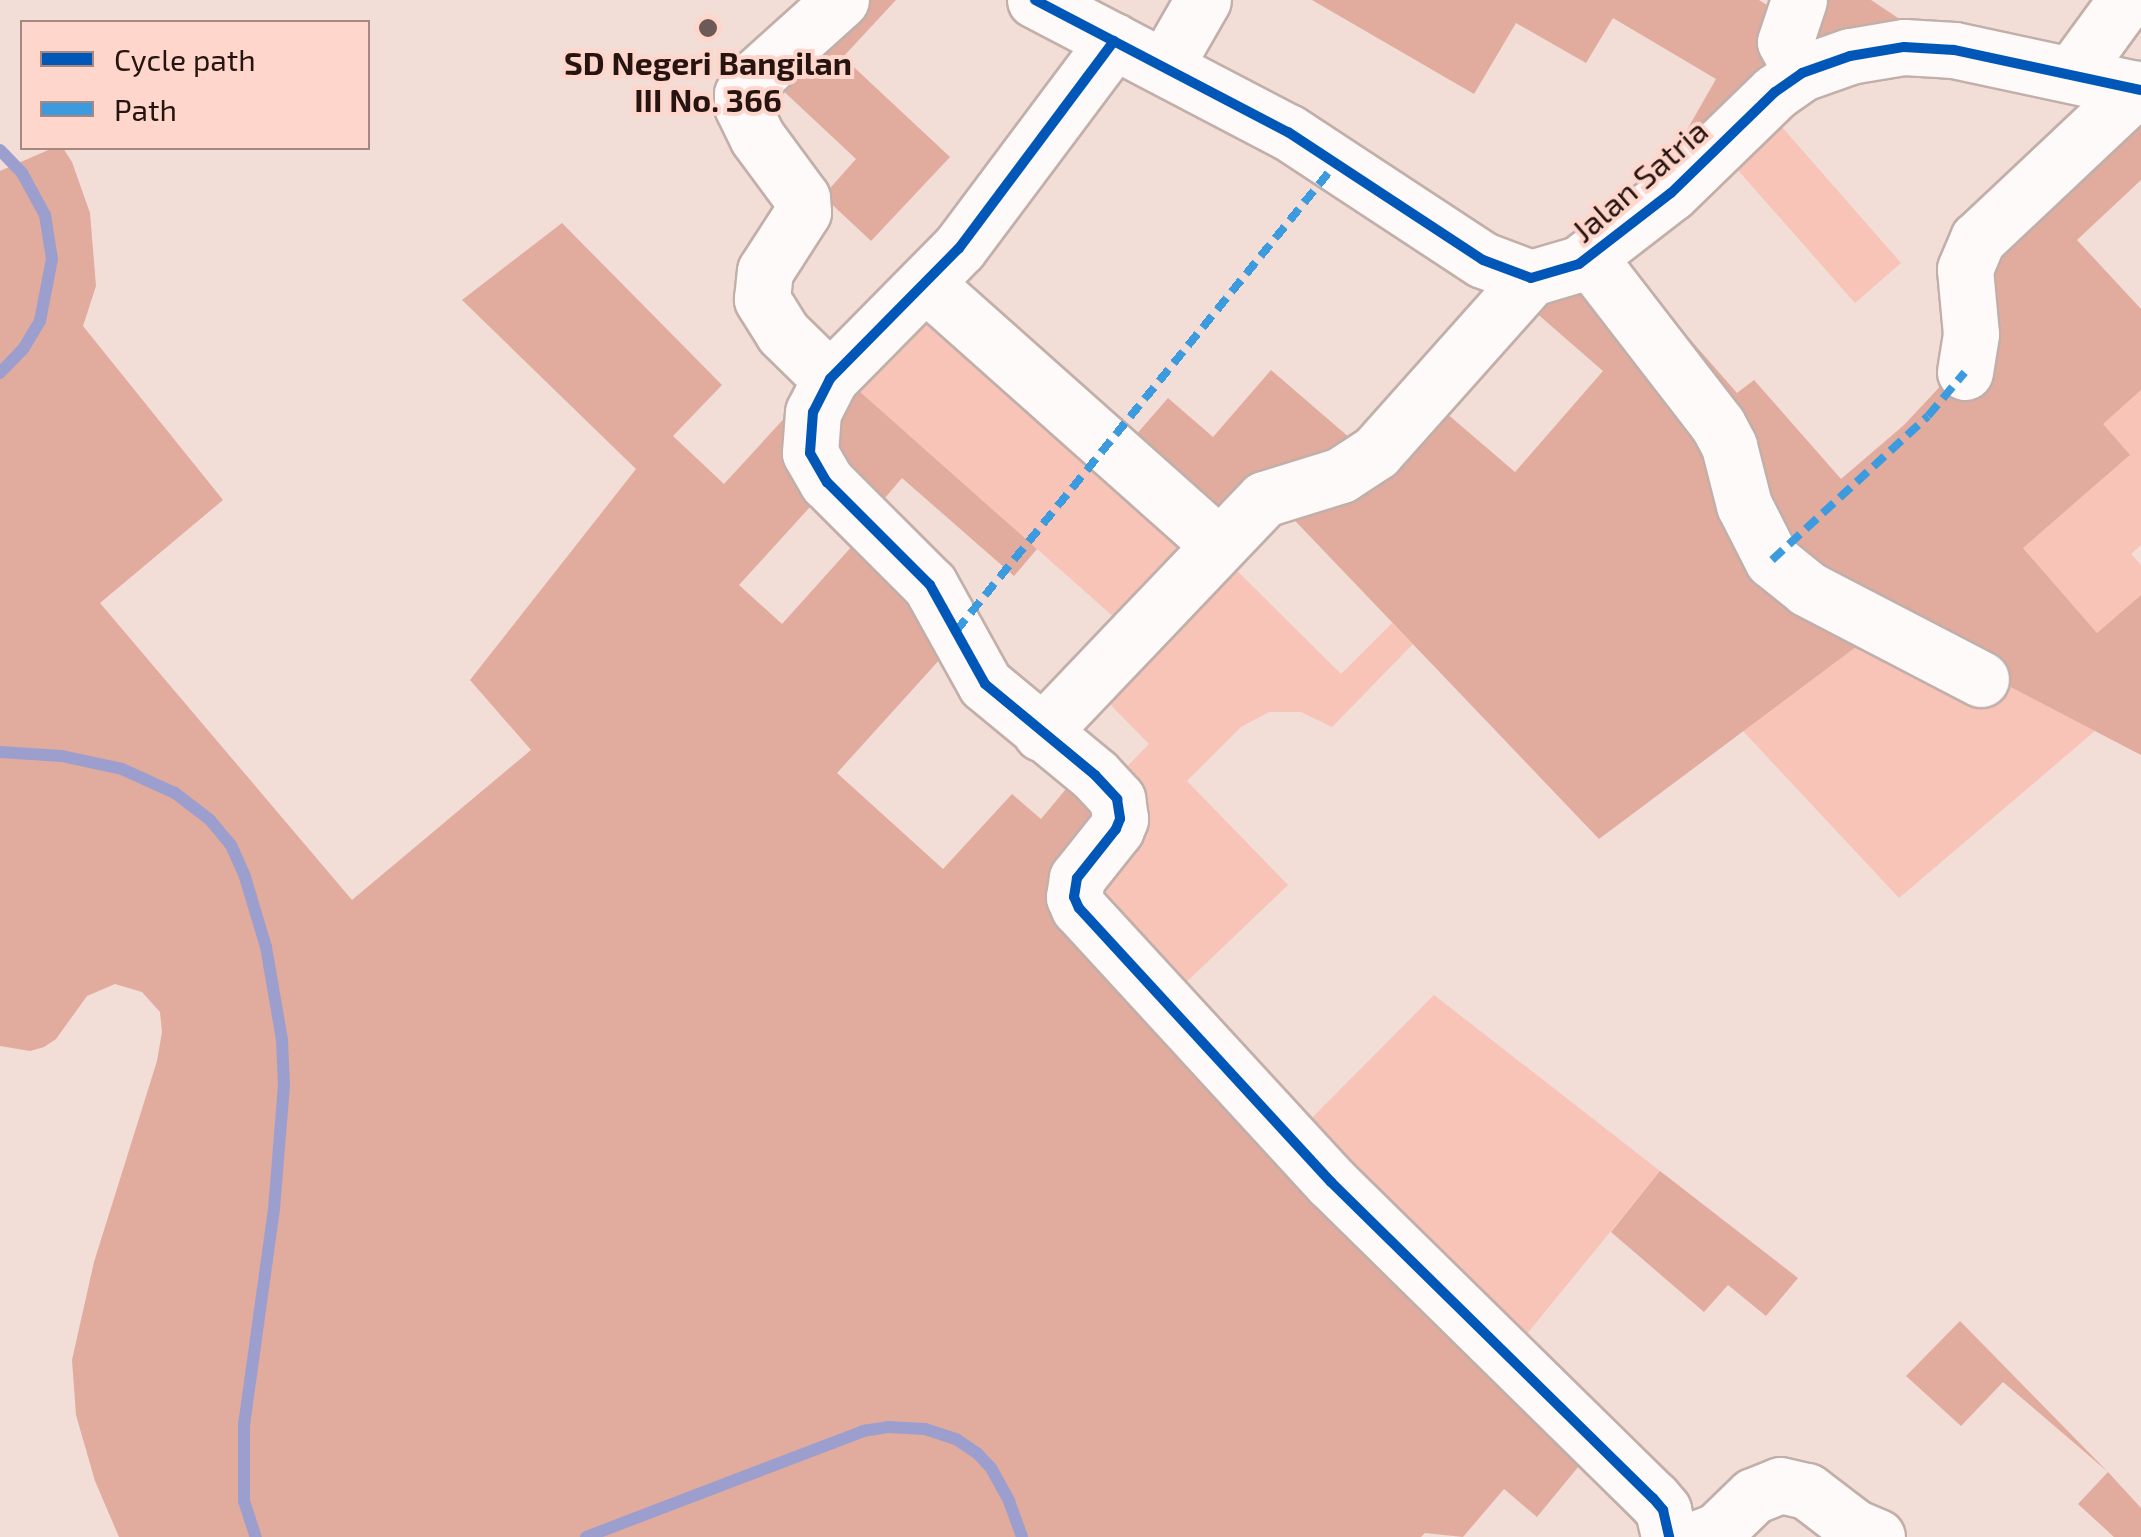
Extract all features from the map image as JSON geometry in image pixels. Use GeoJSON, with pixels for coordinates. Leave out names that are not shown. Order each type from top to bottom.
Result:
{"type":"FeatureCollection","features":[{"type":"Feature","properties":{"kind":"street"},"geometry":{"type":"LineString","coordinates":[[830,379],[784,333],[762,299],[765,271],[803,212],[802,198],[757,137],[742,106],[742,94],[752,80],[841,0]]}},
{"type":"Feature","properties":{"kind":"street"},"geometry":{"type":"LineString","coordinates":[[1035,0],[1338,161],[1484,260],[1531,278],[1376,452],[1341,474],[1264,498],[1041,733]]}},
{"type":"Feature","properties":{"kind":"street"},"geometry":{"type":"LineString","coordinates":[[1165,66],[1204,0]]}},
{"type":"Feature","properties":{"kind":"street"},"geometry":{"type":"LineString","coordinates":[[1798,0],[1785,42],[1802,73]]}},
{"type":"Feature","properties":{"kind":"street"},"geometry":{"type":"LineString","coordinates":[[2072,74],[2126,0]]}},
{"type":"Feature","properties":{"kind":"street"},"geometry":{"type":"LineString","coordinates":[[1114,42],[987,215],[830,379],[813,412],[809,436],[817,467],[930,586],[985,684],[1110,789],[1120,809],[1116,829],[1077,878],[1074,897],[1079,908],[1331,1182],[1654,1498],[1668,1522],[1668,1537]]}},
{"type":"Feature","properties":{"kind":"street","name":"Jalan Satria"},"geometry":{"type":"LineString","coordinates":[[1531,278],[1555,274],[1588,258],[1672,192],[1752,113],[1802,73],[1850,56],[1904,47],[1954,50],[2139,90]]}},
{"type":"Feature","properties":{"kind":"street"},"geometry":{"type":"LineString","coordinates":[[1965,372],[1971,334],[1965,268],[1978,240],[2139,90]]}},
{"type":"Feature","properties":{"kind":"street"},"geometry":{"type":"LineString","coordinates":[[1588,258],[1718,425],[1753,528],[1772,560],[1808,589],[1981,679]]}},
{"type":"Feature","properties":{"kind":"street"},"geometry":{"type":"LineString","coordinates":[[926,282],[1218,544]]}},
{"type":"Feature","properties":{"kind":"street"},"geometry":{"type":"LineString","coordinates":[[1701,1537],[1717,1531],[1753,1496],[1780,1485],[1807,1492],[1854,1527],[1877,1537]]}},
{"type":"Feature","properties":{"kind":"shaded area"},"geometry":{"type":"Polygon","coordinates":[[[809,0],[896,0],[843,57],[950,157],[871,241],[823,196],[856,159],[746,56],[809,0]]]}},
{"type":"Feature","properties":{"kind":"shaded area"},"geometry":{"type":"Polygon","coordinates":[[[1312,0],[1759,0],[1775,10],[1781,0],[1871,0],[1913,28],[1659,179],[1716,79],[1613,18],[1586,63],[1516,23],[1474,94],[1312,0]]]}},
{"type":"Feature","properties":{"kind":"shaded area"},"geometry":{"type":"Polygon","coordinates":[[[2141,110],[2141,180],[2077,240],[2141,309],[2141,390],[2103,424],[2130,455],[2023,548],[2097,633],[2141,595],[2141,755],[1888,623],[1599,839],[1280,505],[1438,406],[1515,472],[1603,371],[1526,304],[1619,258],[1737,393],[1754,380],[1841,479],[1904,425],[1947,379],[1954,281],[2141,110]]]}},
{"type":"Feature","properties":{"kind":"shaded area"},"geometry":{"type":"Polygon","coordinates":[[[1775,119],[1901,263],[1855,303],[1729,160],[1775,119]]]}},
{"type":"Feature","properties":{"kind":"shaded area"},"geometry":{"type":"Polygon","coordinates":[[[48,150],[64,150],[90,213],[96,286],[83,326],[223,500],[100,603],[352,900],[531,750],[470,680],[636,469],[462,300],[562,223],[722,385],[673,436],[724,484],[802,399],[820,496],[739,585],[782,624],[862,535],[951,647],[837,773],[943,869],[1012,794],[1041,819],[1076,777],[1109,808],[1062,873],[1588,1455],[1537,1517],[1504,1489],[1463,1537],[1425,1533],[1421,1537],[119,1537],[95,1481],[76,1415],[72,1360],[94,1262],[157,1061],[162,1032],[160,1012],[142,992],[115,984],[87,996],[56,1039],[44,1047],[30,1051],[0,1046],[0,171],[48,150]]]}},
{"type":"Feature","properties":{"kind":"shaded area"},"geometry":{"type":"Polygon","coordinates":[[[947,287],[1221,525],[1125,627],[849,382],[947,287]]]}},
{"type":"Feature","properties":{"kind":"shaded area"},"geometry":{"type":"Polygon","coordinates":[[[1271,370],[1365,451],[1221,525],[1128,444],[1168,398],[1213,437],[1271,370]]]}},
{"type":"Feature","properties":{"kind":"shaded area"},"geometry":{"type":"Polygon","coordinates":[[[849,382],[1037,549],[1014,576],[902,478],[872,513],[830,464],[849,382]]]}},
{"type":"Feature","properties":{"kind":"shaded area"},"geometry":{"type":"Polygon","coordinates":[[[2141,390],[2141,545],[2131,554],[2141,565],[2141,595],[2097,633],[2023,548],[2129,456],[2102,424],[2141,390]]]}},
{"type":"Feature","properties":{"kind":"shaded area"},"geometry":{"type":"Polygon","coordinates":[[[1223,557],[1341,674],[1392,623],[1413,644],[1332,727],[1301,712],[1269,712],[1241,727],[1187,781],[1288,885],[1176,992],[1095,883],[1117,777],[1149,744],[1098,692],[1223,557]]]}},
{"type":"Feature","properties":{"kind":"shaded area"},"geometry":{"type":"Polygon","coordinates":[[[1888,623],[2095,731],[1899,898],[1743,731],[1888,623]]]}},
{"type":"Feature","properties":{"kind":"shaded area"},"geometry":{"type":"Polygon","coordinates":[[[1434,995],[1660,1171],[1517,1346],[1303,1127],[1434,995]]]}},
{"type":"Feature","properties":{"kind":"shaded area"},"geometry":{"type":"Polygon","coordinates":[[[1660,1171],[1798,1278],[1766,1316],[1728,1285],[1704,1312],[1611,1232],[1660,1171]]]}},
{"type":"Feature","properties":{"kind":"shaded area"},"geometry":{"type":"Polygon","coordinates":[[[1960,1321],[2108,1472],[2003,1382],[1961,1426],[1906,1376],[1960,1321]]]}},
{"type":"Feature","properties":{"kind":"shaded area"},"geometry":{"type":"Polygon","coordinates":[[[2108,1472],[2141,1508],[2141,1537],[2114,1537],[2078,1504],[2108,1472]]]}},
{"type":"Feature","properties":{"kind":"waterway"},"geometry":{"type":"LineString","coordinates":[[0,150],[22,173],[45,215],[52,259],[40,321],[24,348],[0,373]]}},
{"type":"Feature","properties":{"kind":"waterway"},"geometry":{"type":"LineString","coordinates":[[0,752],[62,756],[122,769],[175,793],[210,820],[231,845],[245,877],[266,947],[282,1040],[284,1085],[274,1209],[244,1424],[244,1501],[256,1537]]}},
{"type":"Feature","properties":{"kind":"waterway"},"geometry":{"type":"LineString","coordinates":[[586,1537],[863,1431],[888,1427],[925,1429],[956,1439],[977,1453],[991,1468],[1009,1501],[1022,1537]]}},
{"type":"Feature","properties":{"kind":"marked path"},"geometry":{"type":"LineString","coordinates":[[956,631],[1338,161]]}},
{"type":"Feature","properties":{"kind":"marked path"},"geometry":{"type":"LineString","coordinates":[[1772,560],[1928,416],[1965,372]]}},
{"type":"Feature","properties":{"kind":"cycle path"},"geometry":{"type":"LineString","coordinates":[[1035,0],[1288,132],[1483,260],[1531,278],[1579,264],[1671,193],[1775,92],[1802,73],[1850,56],[1904,47],[1954,50],[2141,90]]}},
{"type":"Feature","properties":{"kind":"cycle path"},"geometry":{"type":"LineString","coordinates":[[1114,41],[959,248],[830,379],[813,412],[810,453],[827,482],[930,585],[985,684],[1095,775],[1117,799],[1120,819],[1116,829],[1077,878],[1074,897],[1079,908],[1331,1182],[1653,1498],[1663,1510],[1669,1537]]}},
{"type":"Feature","properties":{"kind":"place","name":"SD Negeri Bangilan III No. 366"},"geometry":{"type":"Point","coordinates":[708,28]}}]}
